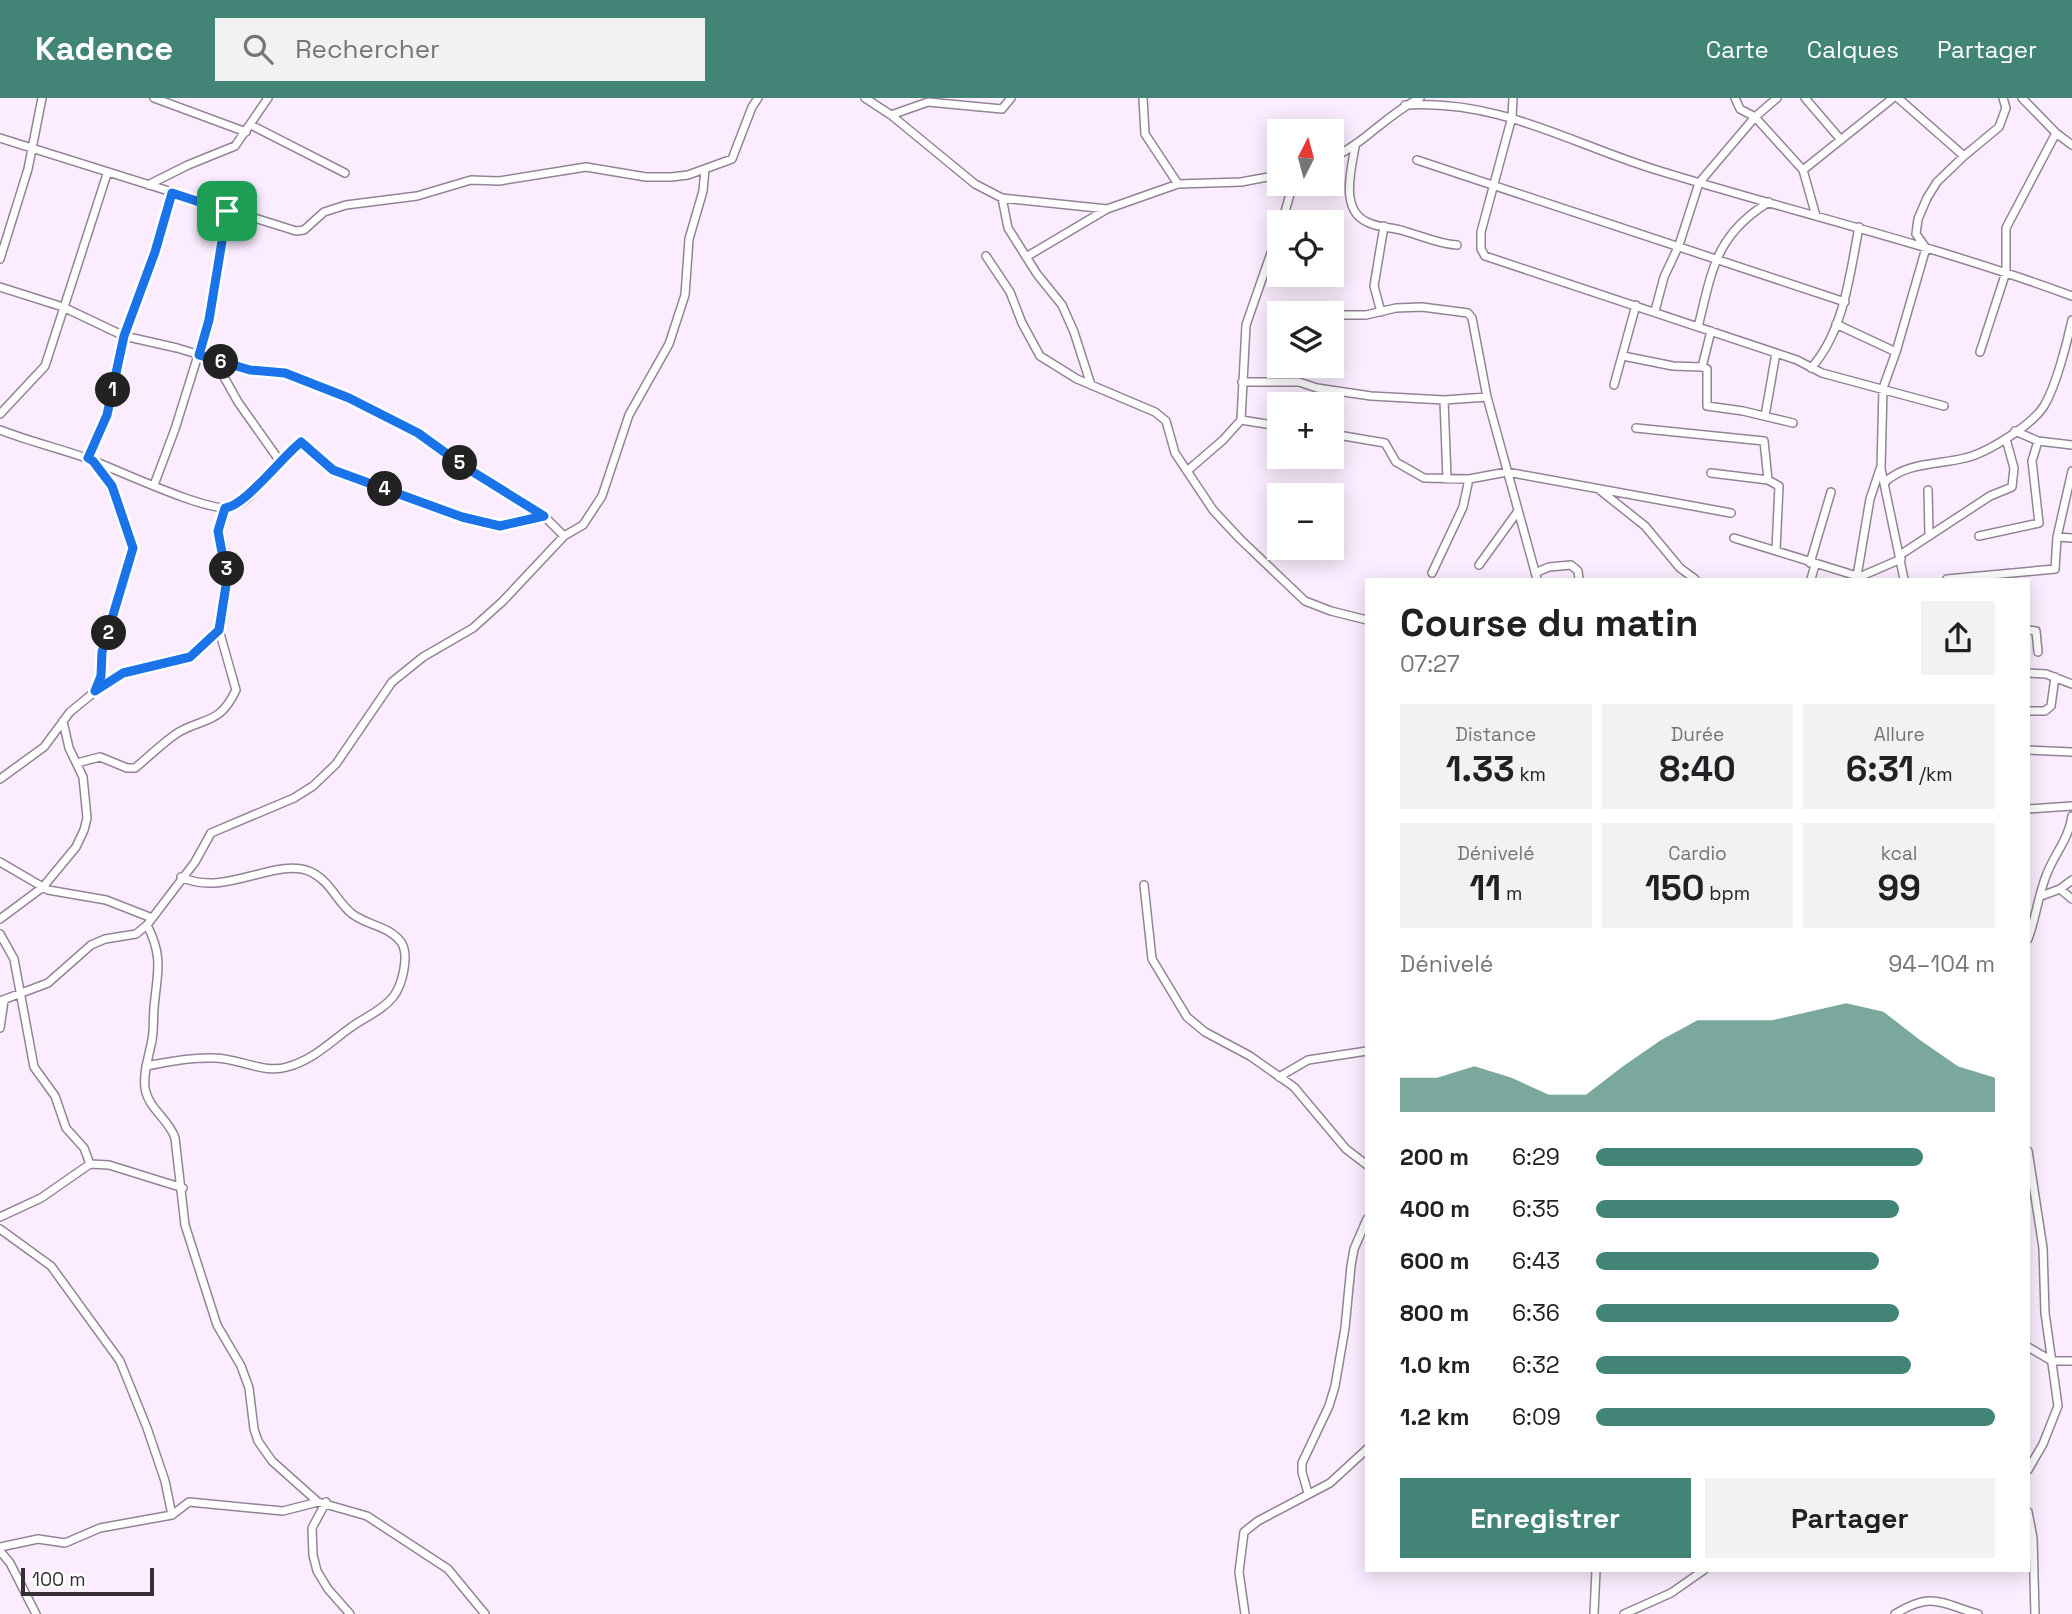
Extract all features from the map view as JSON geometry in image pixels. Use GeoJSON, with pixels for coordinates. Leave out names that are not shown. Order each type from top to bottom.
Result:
{"type":"FeatureCollection","features":[{"type":"Feature","properties":{"kind":"street"},"geometry":{"type":"LineString","coordinates":[[0,259],[32,149],[43,98]]}},
{"type":"Feature","properties":{"kind":"street"},"geometry":{"type":"LineString","coordinates":[[154,98],[249,129],[345,173]]}},
{"type":"Feature","properties":{"kind":"street"},"geometry":{"type":"LineString","coordinates":[[148,185],[188,165],[227,152],[249,129],[268,98]]}},
{"type":"Feature","properties":{"kind":"street"},"geometry":{"type":"LineString","coordinates":[[0,138],[107,174],[296,231],[304,230],[324,212],[346,205],[417,196],[471,180],[499,181],[586,167],[646,177],[688,175],[732,159],[758,98]]}},
{"type":"Feature","properties":{"kind":"street"},"geometry":{"type":"LineString","coordinates":[[865,98],[891,115],[975,184],[1002,198],[1107,209]]}},
{"type":"Feature","properties":{"kind":"street"},"geometry":{"type":"LineString","coordinates":[[891,115],[928,102],[1002,109],[1012,98]]}},
{"type":"Feature","properties":{"kind":"street"},"geometry":{"type":"LineString","coordinates":[[1143,98],[1145,134],[1178,184]]}},
{"type":"Feature","properties":{"kind":"street"},"geometry":{"type":"LineString","coordinates":[[1344,152],[1355,147],[1379,123],[1420,98]]}},
{"type":"Feature","properties":{"kind":"street"},"geometry":{"type":"LineString","coordinates":[[1513,98],[1513,117],[1481,232],[1481,249],[1485,256],[1655,311],[1834,377],[1944,406]]}},
{"type":"Feature","properties":{"kind":"street"},"geometry":{"type":"LineString","coordinates":[[1735,98],[1740,109],[1755,117],[1803,170],[1816,216]]}},
{"type":"Feature","properties":{"kind":"street"},"geometry":{"type":"LineString","coordinates":[[1655,311],[1664,277],[1679,245],[1699,183],[1755,117],[1777,98]]}},
{"type":"Feature","properties":{"kind":"street"},"geometry":{"type":"LineString","coordinates":[[1805,98],[1841,140]]}},
{"type":"Feature","properties":{"kind":"street"},"geometry":{"type":"LineString","coordinates":[[1803,170],[1892,98]]}},
{"type":"Feature","properties":{"kind":"street"},"geometry":{"type":"LineString","coordinates":[[1898,98],[1964,156]]}},
{"type":"Feature","properties":{"kind":"street"},"geometry":{"type":"LineString","coordinates":[[1926,248],[1916,234],[1917,219],[1937,182],[1999,127],[2006,108],[2003,98]]}},
{"type":"Feature","properties":{"kind":"street"},"geometry":{"type":"LineString","coordinates":[[2022,98],[2056,134],[2072,145]]}},
{"type":"Feature","properties":{"kind":"street"},"geometry":{"type":"LineString","coordinates":[[1405,105],[1431,103],[1513,117],[1558,132],[1621,159],[1859,227],[2006,272],[2072,296]]}},
{"type":"Feature","properties":{"kind":"street"},"geometry":{"type":"LineString","coordinates":[[1980,352],[2006,272],[2006,228],[2056,134]]}},
{"type":"Feature","properties":{"kind":"street"},"geometry":{"type":"LineString","coordinates":[[1355,147],[1349,182],[1352,209],[1367,223],[1457,245]]}},
{"type":"Feature","properties":{"kind":"street"},"geometry":{"type":"LineString","coordinates":[[1417,160],[1845,302]]}},
{"type":"Feature","properties":{"kind":"street"},"geometry":{"type":"LineString","coordinates":[[0,1028],[2,1001],[48,983],[91,945],[104,939],[132,936],[150,922],[181,877],[195,862],[211,833],[294,798],[313,786],[336,764],[392,682],[423,657],[473,628],[503,601],[564,536],[583,525],[602,496],[629,415],[669,344],[685,295],[689,239],[703,191],[705,169]]}},
{"type":"Feature","properties":{"kind":"street"},"geometry":{"type":"LineString","coordinates":[[0,414],[41,373],[52,347],[107,174]]}},
{"type":"Feature","properties":{"kind":"street"},"geometry":{"type":"LineString","coordinates":[[1026,257],[1107,209],[1178,184],[1241,182],[1267,177]]}},
{"type":"Feature","properties":{"kind":"street"},"geometry":{"type":"LineString","coordinates":[[91,460],[107,415],[124,336],[155,252],[172,193]]}},
{"type":"Feature","properties":{"kind":"street"},"geometry":{"type":"LineString","coordinates":[[1002,198],[1008,228],[1062,305],[1091,385]]}},
{"type":"Feature","properties":{"kind":"street"},"geometry":{"type":"LineString","coordinates":[[1698,327],[1716,258],[1730,234],[1769,202]]}},
{"type":"Feature","properties":{"kind":"street"},"geometry":{"type":"LineString","coordinates":[[154,485],[209,320],[227,211]]}},
{"type":"Feature","properties":{"kind":"street"},"geometry":{"type":"LineString","coordinates":[[0,223],[11,226]]}},
{"type":"Feature","properties":{"kind":"street"},"geometry":{"type":"LineString","coordinates":[[1381,312],[1374,286],[1384,226]]}},
{"type":"Feature","properties":{"kind":"street"},"geometry":{"type":"LineString","coordinates":[[1811,368],[1819,359],[1845,302],[1859,227]]}},
{"type":"Feature","properties":{"kind":"street"},"geometry":{"type":"LineString","coordinates":[[1857,578],[1871,499],[1881,469],[1883,388],[1926,248]]}},
{"type":"Feature","properties":{"kind":"street"},"geometry":{"type":"LineString","coordinates":[[986,256],[1010,292],[1022,323],[1040,356],[1077,379],[1155,412],[1166,421],[1175,453],[1213,510],[1240,539],[1305,601],[1365,620]]}},
{"type":"Feature","properties":{"kind":"street"},"geometry":{"type":"LineString","coordinates":[[1187,471],[1223,440],[1241,420],[1246,325],[1267,265]]}},
{"type":"Feature","properties":{"kind":"street"},"geometry":{"type":"LineString","coordinates":[[0,287],[63,307],[124,336],[250,370],[285,373],[349,398],[425,436],[465,467],[544,516],[564,536]]}},
{"type":"Feature","properties":{"kind":"street"},"geometry":{"type":"LineString","coordinates":[[1614,385],[1636,305]]}},
{"type":"Feature","properties":{"kind":"street"},"geometry":{"type":"LineString","coordinates":[[1344,315],[1366,315],[1422,307],[1468,313],[1472,318],[1487,397],[1536,576],[1549,568],[1571,565],[1578,570],[1579,578]]}},
{"type":"Feature","properties":{"kind":"street"},"geometry":{"type":"LineString","coordinates":[[1885,482],[1900,470],[1967,458],[2006,439],[2037,414],[2045,404],[2065,351],[2072,320]]}},
{"type":"Feature","properties":{"kind":"street"},"geometry":{"type":"LineString","coordinates":[[1836,324],[1896,352]]}},
{"type":"Feature","properties":{"kind":"street"},"geometry":{"type":"LineString","coordinates":[[1702,367],[1711,331]]}},
{"type":"Feature","properties":{"kind":"street"},"geometry":{"type":"LineString","coordinates":[[1765,416],[1776,354]]}},
{"type":"Feature","properties":{"kind":"street"},"geometry":{"type":"LineString","coordinates":[[1623,356],[1673,366],[1702,367],[1707,369],[1708,374],[1707,406],[1793,423]]}},
{"type":"Feature","properties":{"kind":"street"},"geometry":{"type":"LineString","coordinates":[[215,360],[239,402],[279,460]]}},
{"type":"Feature","properties":{"kind":"street"},"geometry":{"type":"LineString","coordinates":[[1242,382],[1299,382],[1317,388],[1371,396],[1444,400],[1487,397]]}},
{"type":"Feature","properties":{"kind":"street"},"geometry":{"type":"LineString","coordinates":[[1444,400],[1447,479]]}},
{"type":"Feature","properties":{"kind":"street"},"geometry":{"type":"LineString","coordinates":[[1241,420],[1267,424]]}},
{"type":"Feature","properties":{"kind":"street"},"geometry":{"type":"LineString","coordinates":[[1636,428],[1764,440],[1768,481]]}},
{"type":"Feature","properties":{"kind":"street"},"geometry":{"type":"LineString","coordinates":[[0,430],[225,508],[235,506],[251,493],[279,460],[302,442],[333,470],[462,517],[500,526],[544,516]]}},
{"type":"Feature","properties":{"kind":"street"},"geometry":{"type":"LineString","coordinates":[[2015,431],[2038,441],[2072,446]]}},
{"type":"Feature","properties":{"kind":"street"},"geometry":{"type":"LineString","coordinates":[[1344,436],[1385,443],[1396,462],[1424,478],[1469,479],[1507,472],[1576,482],[1601,490],[1731,513]]}},
{"type":"Feature","properties":{"kind":"street"},"geometry":{"type":"LineString","coordinates":[[1734,538],[1857,578],[1901,557],[1929,534],[1990,496],[2012,487],[2014,468],[2006,439]]}},
{"type":"Feature","properties":{"kind":"street"},"geometry":{"type":"LineString","coordinates":[[1979,536],[2039,523],[2032,461],[2038,441]]}},
{"type":"Feature","properties":{"kind":"street"},"geometry":{"type":"LineString","coordinates":[[91,460],[116,496],[133,548],[102,652],[101,676],[95,691]]}},
{"type":"Feature","properties":{"kind":"street"},"geometry":{"type":"LineString","coordinates":[[1881,469],[1904,578]]}},
{"type":"Feature","properties":{"kind":"street"},"geometry":{"type":"LineString","coordinates":[[1966,578],[2024,575],[2056,568],[2057,537],[2072,471]]}},
{"type":"Feature","properties":{"kind":"street"},"geometry":{"type":"LineString","coordinates":[[1711,473],[1768,481],[1780,490],[1776,550]]}},
{"type":"Feature","properties":{"kind":"street"},"geometry":{"type":"LineString","coordinates":[[1432,573],[1463,508],[1469,479]]}},
{"type":"Feature","properties":{"kind":"street"},"geometry":{"type":"LineString","coordinates":[[1601,490],[1645,526],[1680,568],[1694,578]]}},
{"type":"Feature","properties":{"kind":"street"},"geometry":{"type":"LineString","coordinates":[[1928,490],[1929,534]]}},
{"type":"Feature","properties":{"kind":"street"},"geometry":{"type":"LineString","coordinates":[[1811,578],[1831,492]]}},
{"type":"Feature","properties":{"kind":"street"},"geometry":{"type":"LineString","coordinates":[[77,763],[100,757],[127,768],[135,768],[179,733],[210,721],[219,714],[236,690],[219,630],[227,579],[218,531],[225,508]]}},
{"type":"Feature","properties":{"kind":"street"},"geometry":{"type":"LineString","coordinates":[[1479,565],[1518,511]]}},
{"type":"Feature","properties":{"kind":"street"},"geometry":{"type":"LineString","coordinates":[[2057,537],[2072,538]]}},
{"type":"Feature","properties":{"kind":"street"},"geometry":{"type":"LineString","coordinates":[[0,779],[44,747],[63,721],[95,691],[123,673],[190,657],[219,630]]}},
{"type":"Feature","properties":{"kind":"street"},"geometry":{"type":"LineString","coordinates":[[2030,630],[2039,635],[2038,652]]}},
{"type":"Feature","properties":{"kind":"street"},"geometry":{"type":"LineString","coordinates":[[2030,673],[2055,677],[2072,684]]}},
{"type":"Feature","properties":{"kind":"street"},"geometry":{"type":"LineString","coordinates":[[2030,711],[2045,711],[2051,706],[2055,677]]}},
{"type":"Feature","properties":{"kind":"street"},"geometry":{"type":"LineString","coordinates":[[0,919],[43,887],[76,847],[84,830],[83,778],[69,748],[63,721]]}},
{"type":"Feature","properties":{"kind":"street"},"geometry":{"type":"LineString","coordinates":[[2030,750],[2072,752]]}},
{"type":"Feature","properties":{"kind":"street"},"geometry":{"type":"LineString","coordinates":[[2030,809],[2072,806]]}},
{"type":"Feature","properties":{"kind":"street"},"geometry":{"type":"LineString","coordinates":[[2030,932],[2048,870],[2071,831],[2072,816]]}},
{"type":"Feature","properties":{"kind":"street"},"geometry":{"type":"LineString","coordinates":[[0,862],[43,887],[66,895],[106,900],[150,922],[159,958],[154,1029],[146,1066],[145,1089],[150,1103],[172,1128],[183,1188],[185,1225],[217,1325],[241,1366],[249,1388],[258,1441],[272,1461],[322,1502],[367,1516],[448,1569],[485,1614]]}},
{"type":"Feature","properties":{"kind":"street"},"geometry":{"type":"LineString","coordinates":[[146,1066],[194,1058],[216,1058],[270,1069],[286,1068],[326,1049],[347,1030],[383,1007],[394,997],[401,984],[405,958],[403,944],[388,930],[350,912],[323,878],[307,870],[284,870],[231,882],[204,884],[181,877]]}},
{"type":"Feature","properties":{"kind":"street"},"geometry":{"type":"LineString","coordinates":[[2041,896],[2060,889],[2072,880]]}},
{"type":"Feature","properties":{"kind":"street"},"geometry":{"type":"LineString","coordinates":[[1144,885],[1152,959],[1187,1017],[1205,1032],[1250,1056],[1294,1087],[1346,1149],[1365,1163]]}},
{"type":"Feature","properties":{"kind":"street"},"geometry":{"type":"LineString","coordinates":[[2060,889],[2072,899]]}},
{"type":"Feature","properties":{"kind":"street"},"geometry":{"type":"LineString","coordinates":[[0,934],[14,959],[34,1067],[55,1096],[64,1124],[84,1148],[90,1164]]}},
{"type":"Feature","properties":{"kind":"street"},"geometry":{"type":"LineString","coordinates":[[1279,1077],[1308,1060],[1365,1051]]}},
{"type":"Feature","properties":{"kind":"street"},"geometry":{"type":"LineString","coordinates":[[0,1217],[41,1198],[90,1164],[109,1165],[183,1188]]}},
{"type":"Feature","properties":{"kind":"street"},"geometry":{"type":"LineString","coordinates":[[2030,1164],[2043,1248],[2045,1313],[2058,1394],[2056,1415],[2030,1466]]}},
{"type":"Feature","properties":{"kind":"street"},"geometry":{"type":"LineString","coordinates":[[1308,1493],[1302,1462],[1329,1406],[1335,1386],[1345,1328],[1350,1266],[1365,1224]]}},
{"type":"Feature","properties":{"kind":"street"},"geometry":{"type":"LineString","coordinates":[[0,1229],[51,1266],[120,1361],[151,1441],[172,1515]]}},
{"type":"Feature","properties":{"kind":"street"},"geometry":{"type":"LineString","coordinates":[[2030,1349],[2052,1362],[2072,1361]]}},
{"type":"Feature","properties":{"kind":"street"},"geometry":{"type":"LineString","coordinates":[[1245,1614],[1239,1572],[1244,1532],[1308,1493],[1330,1483],[1365,1452]]}},
{"type":"Feature","properties":{"kind":"street"},"geometry":{"type":"LineString","coordinates":[[36,1614],[0,1549],[38,1539],[65,1543],[100,1528],[172,1515],[189,1502],[198,1501],[243,1510],[283,1511],[322,1502]]}},
{"type":"Feature","properties":{"kind":"street"},"geometry":{"type":"LineString","coordinates":[[322,1502],[312,1528],[313,1555],[317,1571],[328,1589],[350,1614]]}},
{"type":"Feature","properties":{"kind":"street"},"geometry":{"type":"LineString","coordinates":[[2031,1555],[2035,1614]]}},
{"type":"Feature","properties":{"kind":"street"},"geometry":{"type":"LineString","coordinates":[[1594,1614],[1596,1572]]}},
{"type":"Feature","properties":{"kind":"street"},"geometry":{"type":"LineString","coordinates":[[1624,1614],[1671,1593],[1701,1572]]}},
{"type":"Feature","properties":{"kind":"street"},"geometry":{"type":"LineString","coordinates":[[1895,1614],[1915,1602],[1943,1601],[1978,1614]]}},
{"type":"Feature","properties":{"kind":"route"},"geometry":{"type":"LineString","coordinates":[[172,193],[227,211],[209,320],[199,355],[250,370],[285,373],[349,398],[430,440],[465,467],[544,516],[500,526],[462,517],[333,470],[301,442],[279,460],[251,493],[235,506],[225,508],[218,534],[227,579],[219,630],[215,635],[190,657],[123,673],[95,691],[101,676],[102,652],[133,548],[112,486],[88,458],[107,415],[124,336],[155,252],[172,193]]}}]}
